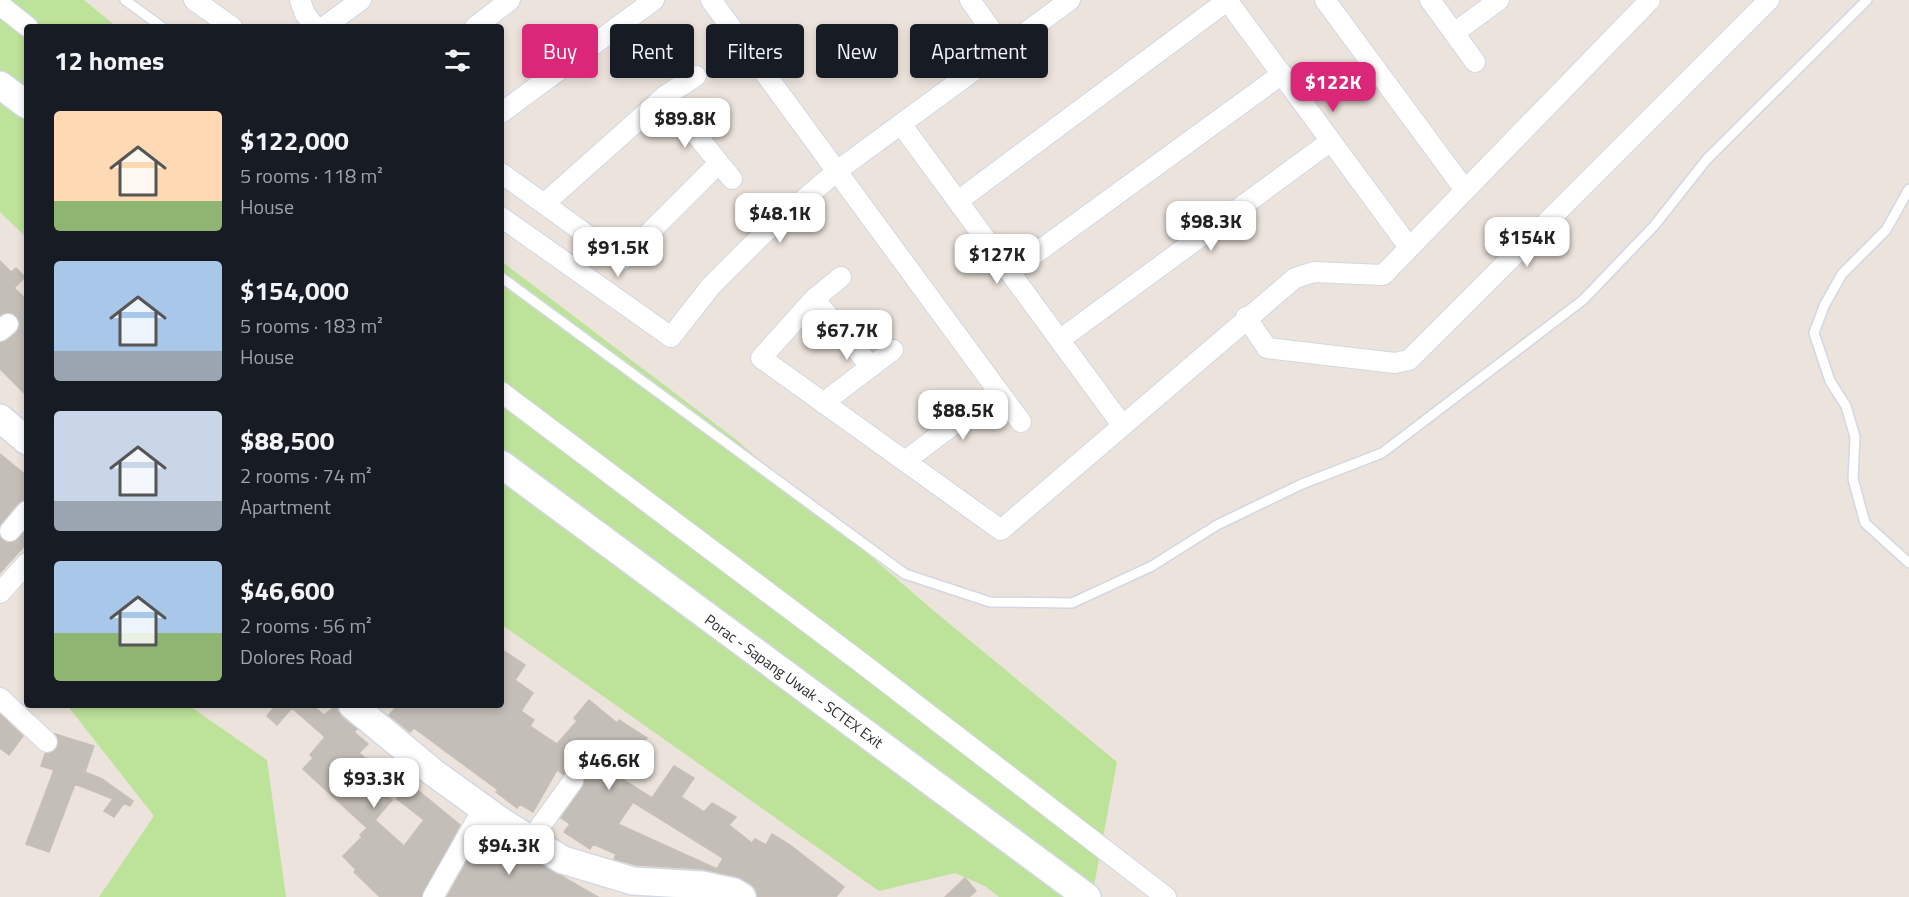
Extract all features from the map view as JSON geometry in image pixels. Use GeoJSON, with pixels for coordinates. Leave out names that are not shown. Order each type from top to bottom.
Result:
{"type":"FeatureCollection","features":[{"type":"Feature","properties":{"kind":"main road"},"geometry":{"type":"LineString","coordinates":[[0,85],[24,103]]}},
{"type":"Feature","properties":{"kind":"main road"},"geometry":{"type":"LineString","coordinates":[[0,418],[24,438]]}},
{"type":"Feature","properties":{"kind":"main road","name":"Porac - Sapang Uwak - SCTEX Exit"},"geometry":{"type":"LineString","coordinates":[[504,466],[1087,897]]}},
{"type":"Feature","properties":{"kind":"main road"},"geometry":{"type":"LineString","coordinates":[[356,708],[434,773],[483,809],[563,860],[630,889],[734,892],[742,897]]}},
{"type":"Feature","properties":{"kind":"street"},"geometry":{"type":"LineString","coordinates":[[194,0],[228,24]]}},
{"type":"Feature","properties":{"kind":"street"},"geometry":{"type":"LineString","coordinates":[[300,0],[305,14],[313,24]]}},
{"type":"Feature","properties":{"kind":"street"},"geometry":{"type":"LineString","coordinates":[[328,24],[361,0]]}},
{"type":"Feature","properties":{"kind":"street"},"geometry":{"type":"LineString","coordinates":[[479,24],[510,0]]}},
{"type":"Feature","properties":{"kind":"street"},"geometry":{"type":"LineString","coordinates":[[504,111],[654,0]]}},
{"type":"Feature","properties":{"kind":"street"},"geometry":{"type":"LineString","coordinates":[[711,0],[1021,422]]}},
{"type":"Feature","properties":{"kind":"street"},"geometry":{"type":"LineString","coordinates":[[970,0],[987,24]]}},
{"type":"Feature","properties":{"kind":"street"},"geometry":{"type":"LineString","coordinates":[[1037,24],[1070,0]]}},
{"type":"Feature","properties":{"kind":"street"},"geometry":{"type":"LineString","coordinates":[[958,201],[1228,0],[1409,247]]}},
{"type":"Feature","properties":{"kind":"street"},"geometry":{"type":"LineString","coordinates":[[1325,0],[1465,190]]}},
{"type":"Feature","properties":{"kind":"street"},"geometry":{"type":"LineString","coordinates":[[1430,0],[1474,62]]}},
{"type":"Feature","properties":{"kind":"street"},"geometry":{"type":"LineString","coordinates":[[1454,33],[1499,0]]}},
{"type":"Feature","properties":{"kind":"street"},"geometry":{"type":"LineString","coordinates":[[841,277],[814,299],[761,358],[1001,530],[1295,278],[1314,272],[1383,275],[1650,0]]}},
{"type":"Feature","properties":{"kind":"street"},"geometry":{"type":"LineString","coordinates":[[1246,318],[1267,348],[1395,363],[1410,360],[1769,0]]}},
{"type":"Feature","properties":{"kind":"street"},"geometry":{"type":"LineString","coordinates":[[0,5],[24,24]]}},
{"type":"Feature","properties":{"kind":"street"},"geometry":{"type":"LineString","coordinates":[[1010,273],[1282,74]]}},
{"type":"Feature","properties":{"kind":"street"},"geometry":{"type":"LineString","coordinates":[[544,204],[665,96],[696,76]]}},
{"type":"Feature","properties":{"kind":"street"},"geometry":{"type":"LineString","coordinates":[[504,219],[671,337],[718,279],[762,235],[837,171],[963,78]]}},
{"type":"Feature","properties":{"kind":"street"},"geometry":{"type":"LineString","coordinates":[[665,96],[732,179]]}},
{"type":"Feature","properties":{"kind":"street"},"geometry":{"type":"LineString","coordinates":[[901,124],[1122,425]]}},
{"type":"Feature","properties":{"kind":"street"},"geometry":{"type":"LineString","coordinates":[[1069,333],[1331,141]]}},
{"type":"Feature","properties":{"kind":"street"},"geometry":{"type":"LineString","coordinates":[[504,175],[622,260],[719,163]]}},
{"type":"Feature","properties":{"kind":"street"},"geometry":{"type":"LineString","coordinates":[[814,299],[871,367]]}},
{"type":"Feature","properties":{"kind":"street"},"geometry":{"type":"LineString","coordinates":[[823,403],[893,350]]}},
{"type":"Feature","properties":{"kind":"street"},"geometry":{"type":"LineString","coordinates":[[905,461],[998,391]]}},
{"type":"Feature","properties":{"kind":"street"},"geometry":{"type":"LineString","coordinates":[[504,394],[859,661],[1166,897]]}},
{"type":"Feature","properties":{"kind":"street"},"geometry":{"type":"LineString","coordinates":[[10,531],[24,515]]}},
{"type":"Feature","properties":{"kind":"street"},"geometry":{"type":"LineString","coordinates":[[0,593],[24,566]]}},
{"type":"Feature","properties":{"kind":"street"},"geometry":{"type":"LineString","coordinates":[[0,698],[46,742]]}},
{"type":"Feature","properties":{"kind":"street"},"geometry":{"type":"LineString","coordinates":[[531,839],[573,781]]}},
{"type":"Feature","properties":{"kind":"street"},"geometry":{"type":"LineString","coordinates":[[433,897],[483,809]]}},
{"type":"Feature","properties":{"kind":"lane"},"geometry":{"type":"LineString","coordinates":[[125,0],[158,24]]}},
{"type":"Feature","properties":{"kind":"lane"},"geometry":{"type":"LineString","coordinates":[[504,279],[905,574],[990,602],[1072,603],[1152,566],[1217,525],[1302,484],[1382,453],[1583,300],[1653,226],[1707,159],[1867,0]]}},
{"type":"Feature","properties":{"kind":"lane"},"geometry":{"type":"LineString","coordinates":[[1909,189],[1886,230],[1842,274],[1824,306],[1814,333],[1830,381],[1846,406],[1855,437],[1853,479],[1865,523],[1909,563]]}},
{"type":"Feature","properties":{"kind":"green space"},"geometry":{"type":"Polygon","coordinates":[[[0,0],[84,0],[113,24],[24,24],[24,235],[0,212],[0,0]]]}},
{"type":"Feature","properties":{"kind":"green space"},"geometry":{"type":"Polygon","coordinates":[[[504,263],[734,438],[934,611],[1117,762],[1094,886],[1075,897],[999,897],[985,886],[955,873],[879,891],[504,626],[504,263]]]}},
{"type":"Feature","properties":{"kind":"green space"},"geometry":{"type":"Polygon","coordinates":[[[69,708],[192,708],[267,760],[286,897],[99,897],[154,816],[69,708]]]}},
{"type":"Feature","properties":{"kind":"building"},"geometry":{"type":"Polygon","coordinates":[[[0,261],[11,272],[16,268],[24,276],[14,288],[24,297],[24,393],[0,369],[0,343],[16,333],[20,322],[12,313],[0,315],[0,261]]]}},
{"type":"Feature","properties":{"kind":"building"},"geometry":{"type":"Polygon","coordinates":[[[0,454],[24,474],[24,500],[18,503],[0,525],[0,454]]]}},
{"type":"Feature","properties":{"kind":"building"},"geometry":{"type":"Polygon","coordinates":[[[24,533],[24,546],[0,573],[0,537],[7,543],[13,542],[24,533]]]}},
{"type":"Feature","properties":{"kind":"building"},"geometry":{"type":"Polygon","coordinates":[[[504,651],[525,665],[515,680],[533,693],[521,711],[534,720],[530,726],[557,744],[577,721],[574,718],[589,700],[617,723],[619,720],[647,738],[619,777],[652,798],[674,766],[694,778],[681,797],[704,812],[712,803],[736,817],[729,825],[752,843],[755,839],[766,845],[772,834],[790,845],[844,887],[836,897],[758,897],[751,884],[737,877],[703,869],[636,865],[614,859],[616,854],[593,844],[590,849],[564,832],[570,824],[561,818],[585,783],[580,771],[569,770],[563,774],[557,770],[533,812],[520,804],[517,808],[496,792],[498,790],[414,728],[410,732],[389,715],[395,708],[504,708],[504,651]],[[633,802],[618,824],[717,869],[723,858],[633,802]]]}},
{"type":"Feature","properties":{"kind":"building"},"geometry":{"type":"Polygon","coordinates":[[[274,708],[292,708],[277,725],[267,716],[274,708]]]}},
{"type":"Feature","properties":{"kind":"building"},"geometry":{"type":"Polygon","coordinates":[[[292,708],[316,708],[324,715],[333,708],[338,708],[342,717],[357,729],[354,732],[368,744],[359,753],[385,774],[375,786],[392,800],[375,820],[404,846],[424,820],[397,799],[410,784],[460,825],[421,897],[380,897],[354,872],[356,870],[343,856],[362,837],[360,835],[367,828],[303,769],[313,758],[310,755],[325,737],[292,708]]]}},
{"type":"Feature","properties":{"kind":"building"},"geometry":{"type":"Polygon","coordinates":[[[0,714],[23,736],[9,755],[0,748],[0,714]]]}},
{"type":"Feature","properties":{"kind":"building"},"geometry":{"type":"Polygon","coordinates":[[[55,734],[94,746],[85,772],[102,779],[133,801],[130,806],[124,803],[114,817],[104,811],[113,799],[75,784],[49,852],[26,844],[54,770],[41,766],[45,754],[55,751],[58,745],[55,734]]]}},
{"type":"Feature","properties":{"kind":"building"},"geometry":{"type":"Polygon","coordinates":[[[485,829],[503,841],[500,845],[509,852],[530,864],[532,859],[598,897],[447,897],[485,829]]]}},
{"type":"Feature","properties":{"kind":"building"},"geometry":{"type":"Polygon","coordinates":[[[965,878],[976,891],[969,897],[945,897],[965,878]]]}}]}
